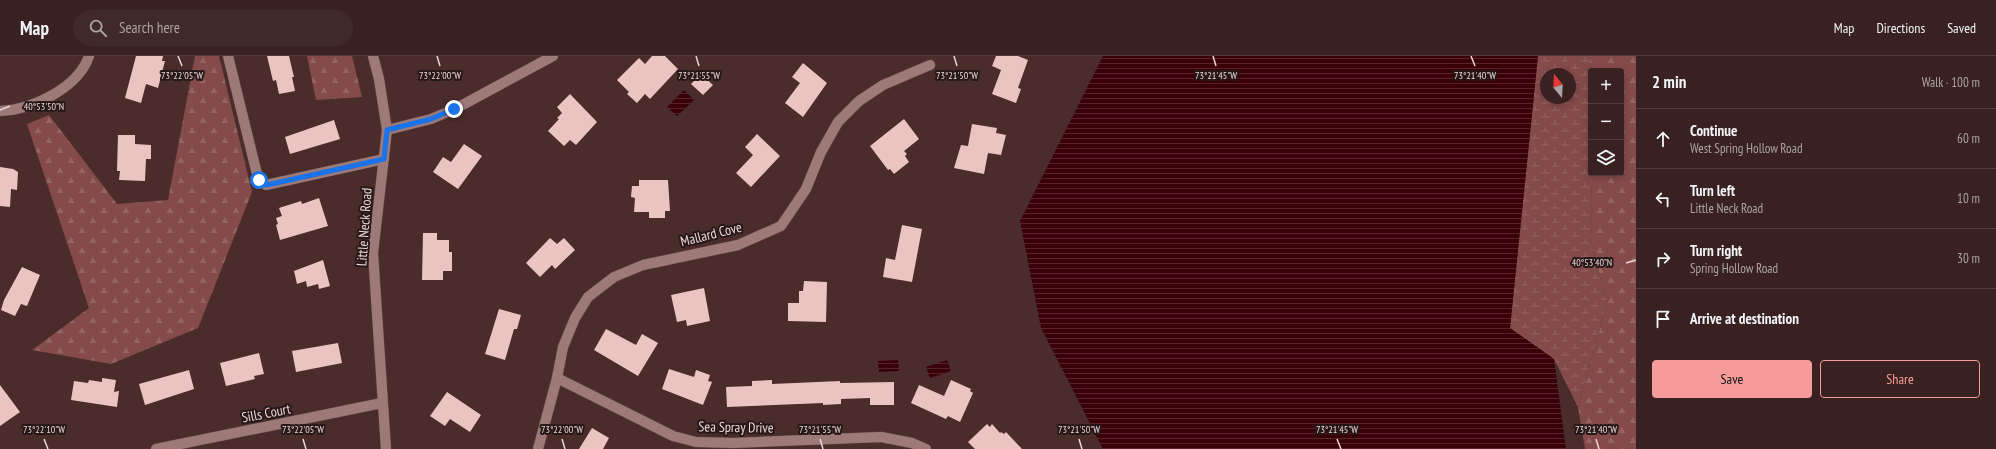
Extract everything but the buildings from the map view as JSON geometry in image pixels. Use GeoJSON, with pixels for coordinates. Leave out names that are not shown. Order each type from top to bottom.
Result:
{"type":"FeatureCollection","features":[{"type":"Feature","properties":{"kind":"street"},"geometry":{"type":"LineString","coordinates":[[0,111],[35,104],[61,91],[85,66],[89,56]]}},
{"type":"Feature","properties":{"kind":"street"},"geometry":{"type":"LineString","coordinates":[[228,56],[256,170],[259,180],[266,185],[384,159]]}},
{"type":"Feature","properties":{"kind":"street","name":"Little Neck Road"},"geometry":{"type":"LineString","coordinates":[[373,56],[379,79],[387,130],[373,253],[381,350],[382,404],[386,449]]}},
{"type":"Feature","properties":{"kind":"street"},"geometry":{"type":"LineString","coordinates":[[387,130],[431,119],[454,109],[552,56]]}},
{"type":"Feature","properties":{"kind":"street","name":"Mallard Cove"},"geometry":{"type":"LineString","coordinates":[[538,449],[557,378],[563,348],[575,318],[588,297],[614,277],[643,265],[738,245],[781,226],[806,189],[821,152],[838,122],[859,101],[882,85],[930,64]]}},
{"type":"Feature","properties":{"kind":"street","name":"Sea Spray Drive"},"geometry":{"type":"LineString","coordinates":[[557,378],[673,436],[696,442],[790,445],[880,437],[912,443],[926,449]]}},
{"type":"Feature","properties":{"kind":"street","name":"Sills Court"},"geometry":{"type":"LineString","coordinates":[[156,449],[382,404]]}},
{"type":"Feature","properties":{"kind":"green space"},"geometry":{"type":"Polygon","coordinates":[[[195,56],[219,56],[252,192],[198,328],[111,364],[32,350],[89,308],[27,124],[49,115],[117,204],[168,200],[195,56]]]}},
{"type":"Feature","properties":{"kind":"green space"},"geometry":{"type":"Polygon","coordinates":[[[307,56],[352,56],[362,97],[316,100],[307,56]]]}},
{"type":"Feature","properties":{"kind":"green space"},"geometry":{"type":"Polygon","coordinates":[[[1538,56],[1590,56],[1590,68],[1588,68],[1588,176],[1591,176],[1592,245],[1607,303],[1578,407],[1554,359],[1510,328],[1538,56]]]}},
{"type":"Feature","properties":{"kind":"green space"},"geometry":{"type":"Polygon","coordinates":[[[1590,56],[1636,56],[1636,449],[1585,449],[1578,407],[1607,303],[1592,245],[1591,176],[1624,176],[1624,68],[1590,68],[1590,56]]]}},
{"type":"Feature","properties":{"kind":"shaded area"},"geometry":{"type":"Polygon","coordinates":[[[1103,56],[1538,56],[1510,328],[1554,359],[1566,449],[1103,449],[1041,328],[1020,221],[1103,56]]]}},
{"type":"Feature","properties":{"kind":"shaded area"},"geometry":{"type":"Polygon","coordinates":[[[684,90],[694,100],[677,116],[667,107],[684,90]]]}},
{"type":"Feature","properties":{"kind":"shaded area"},"geometry":{"type":"Polygon","coordinates":[[[898,360],[899,371],[879,372],[878,361],[898,360]]]}},
{"type":"Feature","properties":{"kind":"shaded area"},"geometry":{"type":"Polygon","coordinates":[[[947,360],[951,371],[930,378],[926,367],[947,360]]]}},
{"type":"Feature","properties":{"kind":"route"},"geometry":{"type":"LineString","coordinates":[[259,180],[266,185],[384,159],[387,130],[431,119],[454,109]]}}]}
